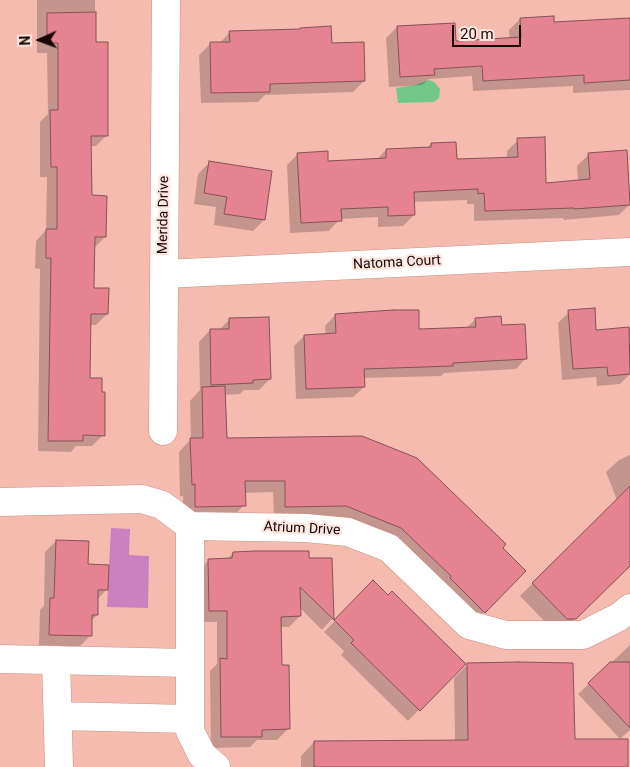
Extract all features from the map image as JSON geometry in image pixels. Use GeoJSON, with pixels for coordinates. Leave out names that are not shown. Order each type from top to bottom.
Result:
{"type":"FeatureCollection","features":[{"type":"Feature","properties":{"kind":"street","name":"Merida Drive"},"geometry":{"type":"LineString","coordinates":[[163,431],[166,0]]}},
{"type":"Feature","properties":{"kind":"street","name":"Natoma Court"},"geometry":{"type":"LineString","coordinates":[[164,274],[630,252]]}},
{"type":"Feature","properties":{"kind":"street"},"geometry":{"type":"LineString","coordinates":[[0,502],[142,500],[162,505],[190,526],[190,731],[202,755],[216,767]]}},
{"type":"Feature","properties":{"kind":"street","name":"Atrium Drive"},"geometry":{"type":"LineString","coordinates":[[190,526],[306,528],[348,532],[389,548],[469,625],[506,635],[583,635],[619,617],[630,608]]}},
{"type":"Feature","properties":{"kind":"street"},"geometry":{"type":"LineString","coordinates":[[0,659],[190,663]]}},
{"type":"Feature","properties":{"kind":"street"},"geometry":{"type":"LineString","coordinates":[[56,660],[59,767]]}},
{"type":"Feature","properties":{"kind":"street"},"geometry":{"type":"LineString","coordinates":[[58,716],[190,719]]}},
{"type":"Feature","properties":{"kind":"shaded area"},"geometry":{"type":"Polygon","coordinates":[[[429,80],[434,82],[440,89],[439,98],[434,102],[398,103],[396,88],[415,85],[429,80]]]}},
{"type":"Feature","properties":{"kind":"shaded area"},"geometry":{"type":"Polygon","coordinates":[[[111,528],[130,529],[129,555],[149,556],[148,608],[107,607],[111,528]]]}},
{"type":"Feature","properties":{"kind":"building"},"geometry":{"type":"Polygon","coordinates":[[[96,12],[96,42],[108,42],[108,136],[91,136],[92,195],[107,196],[106,237],[95,237],[94,288],[109,288],[108,314],[91,314],[90,378],[102,378],[102,392],[105,392],[105,436],[83,435],[83,441],[48,441],[51,258],[46,258],[46,229],[57,229],[57,167],[51,167],[50,110],[58,110],[58,43],[47,43],[47,13],[96,12]]]}},
{"type":"Feature","properties":{"kind":"building"},"geometry":{"type":"Polygon","coordinates":[[[554,16],[554,22],[630,18],[630,80],[584,83],[584,75],[483,81],[482,66],[434,69],[435,75],[400,77],[397,26],[455,23],[456,41],[521,37],[520,18],[554,16]]]}},
{"type":"Feature","properties":{"kind":"building"},"geometry":{"type":"Polygon","coordinates":[[[331,26],[332,43],[364,42],[365,81],[270,84],[270,92],[211,93],[210,42],[230,42],[229,31],[331,26]]]}},
{"type":"Feature","properties":{"kind":"building"},"geometry":{"type":"Polygon","coordinates":[[[545,137],[546,183],[590,179],[588,153],[627,150],[630,205],[574,209],[485,211],[484,193],[478,194],[478,189],[414,192],[415,215],[388,216],[388,207],[341,209],[342,221],[301,223],[297,153],[328,151],[328,161],[386,158],[386,149],[431,147],[431,143],[456,142],[457,159],[518,157],[517,138],[545,137]]]}},
{"type":"Feature","properties":{"kind":"building"},"geometry":{"type":"Polygon","coordinates":[[[209,161],[272,171],[265,220],[224,214],[227,197],[204,193],[209,161]]]}},
{"type":"Feature","properties":{"kind":"building"},"geometry":{"type":"Polygon","coordinates":[[[595,308],[596,330],[629,327],[630,374],[608,376],[607,367],[573,369],[568,310],[595,308]]]}},
{"type":"Feature","properties":{"kind":"building"},"geometry":{"type":"Polygon","coordinates":[[[419,310],[419,329],[476,327],[475,318],[501,316],[502,325],[525,324],[527,359],[453,363],[453,366],[364,369],[365,387],[306,389],[304,335],[336,333],[335,314],[419,310]]]}},
{"type":"Feature","properties":{"kind":"building"},"geometry":{"type":"Polygon","coordinates":[[[269,317],[271,379],[253,380],[253,383],[211,385],[210,329],[229,329],[229,318],[269,317]]]}},
{"type":"Feature","properties":{"kind":"building"},"geometry":{"type":"Polygon","coordinates":[[[225,386],[227,438],[362,436],[417,458],[506,544],[503,548],[526,571],[485,613],[450,578],[451,576],[401,528],[346,506],[285,507],[285,481],[245,481],[246,506],[195,507],[195,484],[192,485],[190,438],[203,438],[202,387],[225,386]]]}},
{"type":"Feature","properties":{"kind":"building"},"geometry":{"type":"Polygon","coordinates":[[[630,486],[630,566],[576,619],[567,619],[532,583],[630,486]]]}},
{"type":"Feature","properties":{"kind":"building"},"geometry":{"type":"Polygon","coordinates":[[[56,540],[89,541],[88,564],[109,565],[108,590],[98,590],[98,615],[92,615],[92,636],[49,635],[50,598],[54,598],[56,540]]]}},
{"type":"Feature","properties":{"kind":"building"},"geometry":{"type":"Polygon","coordinates":[[[309,551],[309,558],[332,558],[334,620],[300,587],[301,616],[281,617],[282,665],[289,665],[290,729],[262,730],[262,737],[221,737],[220,658],[227,659],[227,611],[209,611],[208,559],[232,558],[233,552],[309,551]]]}},
{"type":"Feature","properties":{"kind":"building"},"geometry":{"type":"Polygon","coordinates":[[[373,580],[388,595],[392,591],[466,664],[420,711],[351,643],[354,640],[334,620],[373,580]]]}},
{"type":"Feature","properties":{"kind":"building"},"geometry":{"type":"Polygon","coordinates":[[[610,662],[630,662],[630,728],[588,683],[610,662]]]}},
{"type":"Feature","properties":{"kind":"building"},"geometry":{"type":"Polygon","coordinates":[[[467,663],[573,663],[575,739],[628,739],[628,767],[314,767],[314,741],[468,740],[467,663]]]}}]}
